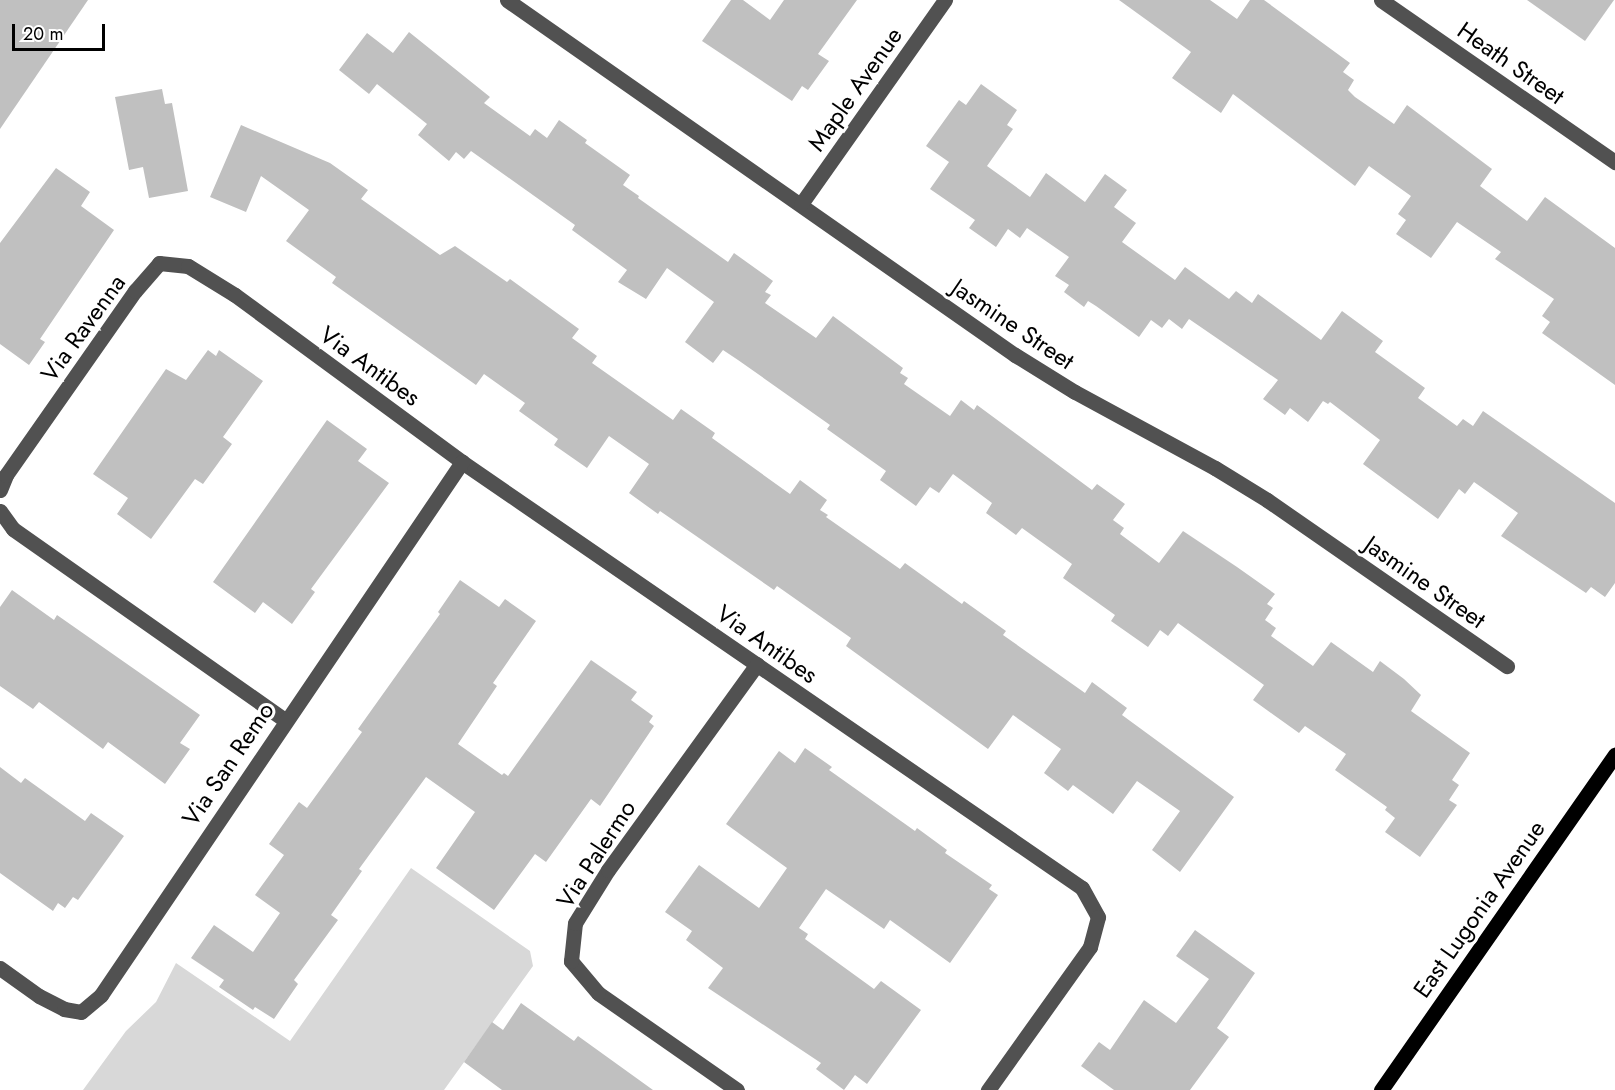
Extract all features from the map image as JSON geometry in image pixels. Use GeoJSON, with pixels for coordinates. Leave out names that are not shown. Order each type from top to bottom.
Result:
{"type":"FeatureCollection","features":[{"type":"Feature","properties":{"kind":"main road","name":"East Lugonia Avenue"},"geometry":{"type":"LineString","coordinates":[[1381,1090],[1615,754]]}},
{"type":"Feature","properties":{"kind":"street","name":"Jasmine Street"},"geometry":{"type":"LineString","coordinates":[[507,0],[1015,356],[1075,392],[1215,468],[1258,495],[1507,666]]}},
{"type":"Feature","properties":{"kind":"street","name":"Maple Avenue"},"geometry":{"type":"LineString","coordinates":[[801,204],[945,0]]}},
{"type":"Feature","properties":{"kind":"street","name":"Heath Street"},"geometry":{"type":"LineString","coordinates":[[1382,0],[1615,162]]}},
{"type":"Feature","properties":{"kind":"street","name":"Via Ravenna"},"geometry":{"type":"LineString","coordinates":[[0,490],[11,467],[135,291],[159,263],[188,266],[235,295]]}},
{"type":"Feature","properties":{"kind":"street","name":"Via Antibes"},"geometry":{"type":"LineString","coordinates":[[235,295],[462,462],[1082,888],[1098,916],[1090,947],[988,1090]]}},
{"type":"Feature","properties":{"kind":"street","name":"Via San Remo"},"geometry":{"type":"LineString","coordinates":[[0,968],[39,996],[64,1009],[81,1012],[102,995],[285,720],[462,462]]}},
{"type":"Feature","properties":{"kind":"street"},"geometry":{"type":"LineString","coordinates":[[0,510],[13,529],[285,720]]}},
{"type":"Feature","properties":{"kind":"street","name":"Via Palermo"},"geometry":{"type":"LineString","coordinates":[[737,1090],[598,993],[572,961],[575,923],[608,870],[756,664]]}},
{"type":"Feature","properties":{"kind":"shaded area"},"geometry":{"type":"Polygon","coordinates":[[[411,868],[530,951],[533,966],[444,1090],[83,1090],[126,1031],[156,1002],[176,963],[290,1041],[411,868]]]}},
{"type":"Feature","properties":{"kind":"building"},"geometry":{"type":"Polygon","coordinates":[[[0,0],[88,0],[0,129],[0,0]]]}},
{"type":"Feature","properties":{"kind":"building"},"geometry":{"type":"Polygon","coordinates":[[[731,0],[743,0],[770,20],[784,0],[857,0],[818,54],[829,61],[808,90],[802,86],[792,101],[702,41],[731,0]]]}},
{"type":"Feature","properties":{"kind":"building"},"geometry":{"type":"Polygon","coordinates":[[[1119,0],[1210,0],[1237,19],[1250,0],[1264,0],[1350,63],[1343,72],[1354,80],[1348,90],[1355,97],[1394,124],[1407,105],[1492,169],[1480,186],[1527,221],[1545,197],[1615,248],[1615,385],[1542,333],[1550,322],[1542,316],[1554,299],[1495,259],[1501,252],[1457,222],[1431,258],[1396,234],[1406,220],[1398,214],[1411,196],[1369,166],[1355,186],[1233,94],[1221,113],[1172,78],[1191,52],[1119,0]]]}},
{"type":"Feature","properties":{"kind":"building"},"geometry":{"type":"Polygon","coordinates":[[[1527,0],[1614,0],[1585,41],[1527,0]]]}},
{"type":"Feature","properties":{"kind":"building"},"geometry":{"type":"Polygon","coordinates":[[[409,32],[490,97],[484,103],[530,136],[535,129],[547,138],[559,120],[587,140],[585,143],[630,175],[623,185],[639,196],[638,198],[728,262],[734,253],[773,281],[765,292],[771,295],[765,303],[816,338],[833,316],[903,368],[900,373],[908,378],[904,384],[950,416],[961,400],[974,410],[977,405],[1092,490],[1097,484],[1125,504],[1113,520],[1124,528],[1120,534],[1159,563],[1183,531],[1237,567],[1275,594],[1267,604],[1273,608],[1265,620],[1276,628],[1271,636],[1313,666],[1331,642],[1373,672],[1380,661],[1404,679],[1421,695],[1411,711],[1470,753],[1452,780],[1459,785],[1449,800],[1457,805],[1420,857],[1385,832],[1395,818],[1385,810],[1387,807],[1335,770],[1346,754],[1305,726],[1299,733],[1253,700],[1264,685],[1178,623],[1168,636],[1160,630],[1148,647],[1111,621],[1115,615],[1063,578],[1072,564],[1022,528],[1016,535],[986,513],[992,503],[953,474],[939,493],[930,487],[916,506],[880,480],[886,471],[827,429],[830,425],[723,350],[713,363],[685,342],[714,302],[667,268],[646,299],[618,282],[627,270],[572,230],[575,225],[471,151],[464,159],[456,152],[449,161],[418,135],[427,124],[377,84],[369,94],[339,70],[367,33],[393,53],[409,32]]]}},
{"type":"Feature","properties":{"kind":"building"},"geometry":{"type":"Polygon","coordinates":[[[981,84],[1017,110],[1007,125],[1013,129],[987,166],[1030,197],[1046,173],[1085,202],[1105,174],[1127,190],[1114,207],[1136,223],[1122,242],[1175,280],[1185,267],[1229,299],[1236,291],[1252,303],[1258,294],[1321,340],[1342,311],[1383,341],[1375,352],[1425,388],[1418,398],[1457,426],[1463,419],[1473,426],[1483,411],[1615,503],[1615,583],[1605,597],[1591,587],[1586,593],[1501,536],[1518,513],[1474,482],[1465,494],[1459,489],[1438,519],[1363,464],[1380,440],[1330,402],[1328,404],[1323,401],[1308,422],[1290,408],[1285,415],[1263,399],[1278,380],[1189,319],[1182,329],[1169,319],[1162,328],[1151,320],[1139,337],[1088,301],[1084,307],[1064,292],[1069,285],[1055,276],[1069,257],[1027,228],[1020,238],[1008,229],[996,247],[969,228],[975,220],[930,189],[949,162],[926,146],[959,100],[966,105],[981,84]]]}},
{"type":"Feature","properties":{"kind":"building"},"geometry":{"type":"Polygon","coordinates":[[[162,89],[165,104],[172,103],[188,191],[149,198],[143,167],[129,170],[115,97],[162,89]]]}},
{"type":"Feature","properties":{"kind":"building"},"geometry":{"type":"Polygon","coordinates":[[[241,125],[330,163],[368,190],[361,199],[440,255],[455,246],[507,282],[510,279],[579,329],[572,338],[597,356],[592,363],[673,420],[681,409],[715,433],[712,438],[790,494],[800,480],[827,500],[820,510],[828,515],[826,517],[900,569],[905,563],[962,604],[964,601],[1006,631],[1003,635],[1085,693],[1092,682],[1127,708],[1122,715],[1234,797],[1180,872],[1152,850],[1180,811],[1137,781],[1113,814],[1073,785],[1068,791],[1044,773],[1061,749],[1013,715],[988,749],[846,646],[851,638],[777,586],[774,590],[660,511],[658,514],[629,493],[649,464],[609,436],[587,468],[554,445],[558,439],[519,411],[525,403],[484,374],[476,385],[332,283],[336,277],[286,241],[309,210],[261,176],[246,212],[210,197],[241,125]]]}},
{"type":"Feature","properties":{"kind":"building"},"geometry":{"type":"Polygon","coordinates":[[[56,168],[90,192],[81,206],[114,230],[40,339],[45,342],[29,365],[0,344],[0,243],[56,168]]]}},
{"type":"Feature","properties":{"kind":"building"},"geometry":{"type":"Polygon","coordinates":[[[208,350],[216,356],[219,350],[263,381],[223,437],[232,444],[203,484],[195,479],[151,539],[117,514],[128,498],[93,474],[166,369],[186,380],[208,350]]]}},
{"type":"Feature","properties":{"kind":"building"},"geometry":{"type":"Polygon","coordinates":[[[327,420],[367,449],[358,461],[389,483],[311,589],[315,592],[292,624],[263,602],[255,613],[213,582],[327,420]]]}},
{"type":"Feature","properties":{"kind":"building"},"geometry":{"type":"Polygon","coordinates":[[[460,580],[499,607],[505,599],[536,621],[493,683],[497,686],[458,744],[502,775],[504,773],[508,776],[591,660],[637,692],[631,700],[653,716],[649,722],[654,726],[600,806],[591,799],[546,862],[535,854],[494,910],[436,868],[475,812],[426,777],[359,869],[362,871],[331,915],[338,920],[294,980],[298,984],[274,1019],[255,1007],[253,1010],[219,987],[224,980],[191,958],[214,925],[253,952],[280,913],[255,895],[284,855],[269,844],[299,802],[307,808],[362,732],[358,729],[440,614],[438,612],[460,580]]]}},
{"type":"Feature","properties":{"kind":"building"},"geometry":{"type":"Polygon","coordinates":[[[12,590],[54,620],[57,615],[200,715],[180,743],[190,749],[165,784],[108,742],[103,749],[39,702],[33,709],[0,686],[0,607],[12,590]]]}},
{"type":"Feature","properties":{"kind":"building"},"geometry":{"type":"Polygon","coordinates":[[[805,748],[832,767],[829,770],[915,831],[917,828],[947,850],[945,853],[992,885],[989,889],[998,895],[950,963],[890,920],[884,929],[826,889],[799,928],[808,934],[805,939],[874,989],[881,981],[921,1010],[867,1084],[855,1075],[844,1090],[816,1069],[821,1063],[708,988],[723,968],[686,940],[692,931],[665,912],[699,865],[759,908],[787,868],[726,824],[779,751],[795,763],[805,748]]]}},
{"type":"Feature","properties":{"kind":"building"},"geometry":{"type":"Polygon","coordinates":[[[0,767],[21,783],[25,778],[85,821],[91,813],[124,836],[78,900],[73,897],[65,908],[58,903],[53,911],[0,873],[0,767]]]}},
{"type":"Feature","properties":{"kind":"building"},"geometry":{"type":"Polygon","coordinates":[[[1195,930],[1255,973],[1217,1028],[1229,1037],[1190,1090],[1114,1090],[1081,1066],[1099,1042],[1110,1050],[1144,1000],[1176,1023],[1209,979],[1176,956],[1195,930]]]}},
{"type":"Feature","properties":{"kind":"building"},"geometry":{"type":"Polygon","coordinates":[[[521,1003],[574,1041],[578,1036],[653,1090],[502,1090],[464,1062],[492,1022],[503,1030],[521,1003]]]}}]}
